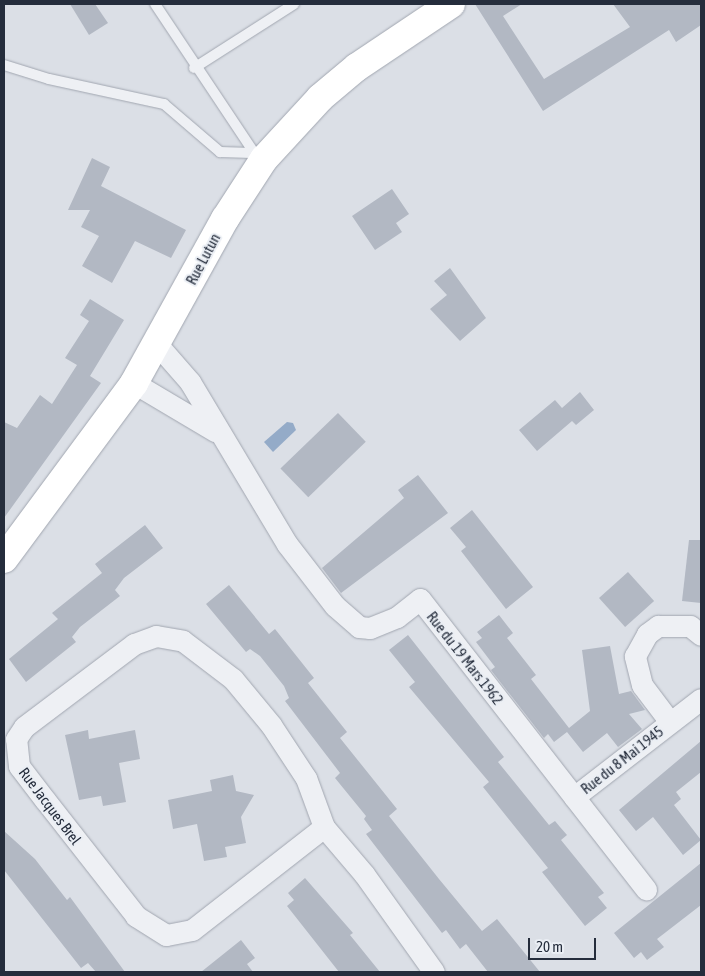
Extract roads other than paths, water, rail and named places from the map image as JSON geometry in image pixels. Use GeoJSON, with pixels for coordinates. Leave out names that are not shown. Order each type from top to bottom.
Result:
{"type":"FeatureCollection","features":[{"type":"Feature","properties":{"kind":"main road","name":"Rue Lutun"},"geometry":{"type":"LineString","coordinates":[[4,559],[134,384],[258,156],[320,98],[357,67],[451,4]]}},
{"type":"Feature","properties":{"kind":"street","name":"Rue du 19 Mars 1962"},"geometry":{"type":"LineString","coordinates":[[156,343],[182,370],[287,544],[335,606],[359,627],[370,628],[397,617],[420,599],[646,889]]}},
{"type":"Feature","properties":{"kind":"street","name":"Rue du 19 Mars 1962"},"geometry":{"type":"LineString","coordinates":[[134,384],[193,415],[219,434]]}},
{"type":"Feature","properties":{"kind":"street","name":"Rue du 8 Mai 1945"},"geometry":{"type":"LineString","coordinates":[[670,722],[642,685],[635,656],[647,634],[658,626],[690,626],[701,635]]}},
{"type":"Feature","properties":{"kind":"street","name":"Rue Jacques Brel"},"geometry":{"type":"LineString","coordinates":[[324,827],[192,930],[166,935],[136,916],[18,766],[16,739],[24,727],[134,644],[156,636],[170,637],[212,660],[272,725],[306,778],[324,827],[364,874],[434,972]]}},
{"type":"Feature","properties":{"kind":"street","name":"Rue du 8 Mai 1945"},"geometry":{"type":"LineString","coordinates":[[574,797],[701,699]]}},
{"type":"Feature","properties":{"kind":"lane"},"geometry":{"type":"LineString","coordinates":[[155,4],[194,68],[258,156]]}},
{"type":"Feature","properties":{"kind":"lane"},"geometry":{"type":"LineString","coordinates":[[194,68],[294,4]]}},
{"type":"Feature","properties":{"kind":"lane"},"geometry":{"type":"LineString","coordinates":[[4,65],[164,104],[220,152],[258,156]]}},
{"type":"Feature","properties":{"kind":"water"},"geometry":{"type":"Polygon","coordinates":[[[287,422],[293,423],[296,430],[273,452],[264,442],[287,422]]]}}]}
